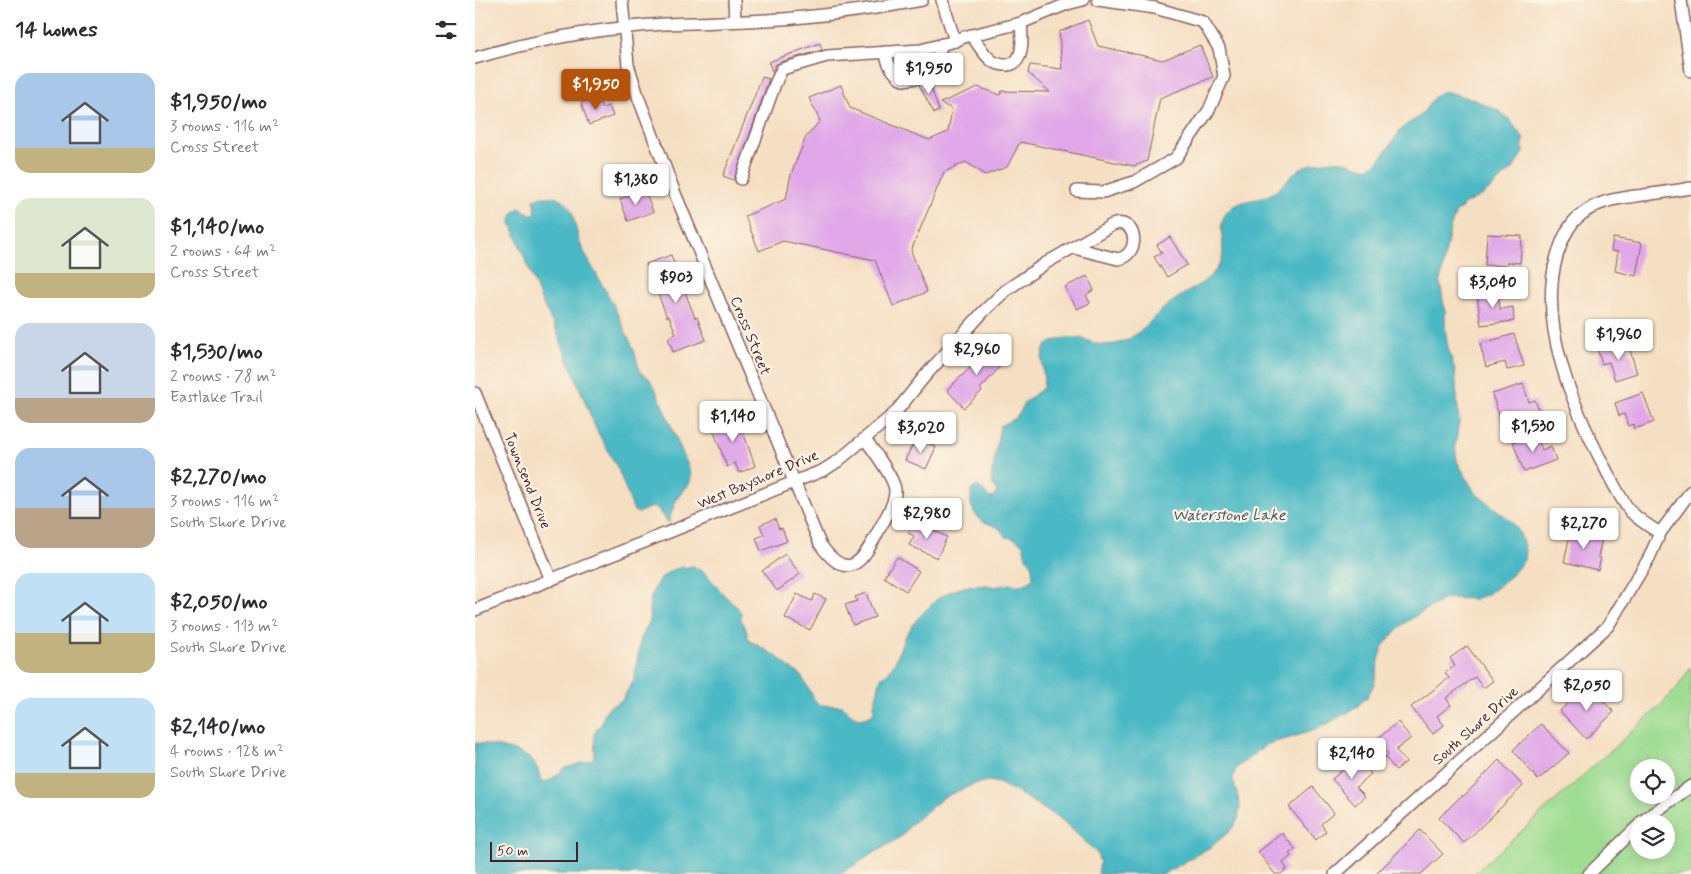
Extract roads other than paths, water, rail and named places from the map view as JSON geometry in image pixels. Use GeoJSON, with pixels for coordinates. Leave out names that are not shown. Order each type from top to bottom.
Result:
{"type":"FeatureCollection","features":[{"type":"Feature","properties":{"kind":"street","name":"Cross Street"},"geometry":{"type":"LineString","coordinates":[[622,0],[628,65],[674,191],[820,544],[829,557],[841,565],[852,565],[864,557],[894,498],[895,487],[865,439]]}},
{"type":"Feature","properties":{"kind":"street"},"geometry":{"type":"LineString","coordinates":[[734,0],[735,21]]}},
{"type":"Feature","properties":{"kind":"street"},"geometry":{"type":"LineString","coordinates":[[475,58],[552,39],[625,29],[663,25],[793,18],[864,11],[922,0]]}},
{"type":"Feature","properties":{"kind":"street"},"geometry":{"type":"LineString","coordinates":[[942,0],[955,40]]}},
{"type":"Feature","properties":{"kind":"street"},"geometry":{"type":"LineString","coordinates":[[741,179],[775,84],[782,70],[827,56],[921,50],[1021,23],[1067,4],[1083,0]]}},
{"type":"Feature","properties":{"kind":"street"},"geometry":{"type":"LineString","coordinates":[[1077,191],[1103,192],[1134,182],[1175,158],[1209,110],[1224,76],[1219,48],[1203,22],[1155,8],[1098,0]]}},
{"type":"Feature","properties":{"kind":"street"},"geometry":{"type":"LineString","coordinates":[[1681,0],[1691,71]]}},
{"type":"Feature","properties":{"kind":"street"},"geometry":{"type":"LineString","coordinates":[[971,35],[991,60],[1009,65],[1019,58],[1021,52],[1023,39],[1021,23]]}},
{"type":"Feature","properties":{"kind":"street"},"geometry":{"type":"LineString","coordinates":[[886,52],[887,61],[895,74],[903,80],[921,76],[931,70],[942,44]]}},
{"type":"Feature","properties":{"kind":"street"},"geometry":{"type":"LineString","coordinates":[[1660,533],[1638,518],[1622,499],[1573,402],[1559,352],[1551,285],[1554,266],[1566,233],[1574,221],[1587,211],[1610,200],[1691,188]]}},
{"type":"Feature","properties":{"kind":"street","name":"West Bayshore Drive"},"geometry":{"type":"LineString","coordinates":[[475,610],[824,470],[838,461],[895,413],[925,376],[1005,290],[1046,263],[1117,223],[1123,224],[1130,229],[1134,240],[1133,246],[1128,253],[1123,258],[1118,259],[1074,248]]}},
{"type":"Feature","properties":{"kind":"street","name":"Townsend Drive"},"geometry":{"type":"LineString","coordinates":[[475,393],[551,580]]}},
{"type":"Feature","properties":{"kind":"street","name":"South Shore Drive"},"geometry":{"type":"LineString","coordinates":[[1335,874],[1608,626],[1649,558],[1660,533],[1691,491]]}},
{"type":"Feature","properties":{"kind":"street"},"geometry":{"type":"LineString","coordinates":[[1653,814],[1691,786]]}},
{"type":"Feature","properties":{"kind":"street"},"geometry":{"type":"LineString","coordinates":[[1589,874],[1630,834]]}},
{"type":"Feature","properties":{"kind":"water","name":"Waterstone Lake"},"geometry":{"type":"Polygon","coordinates":[[[1444,91],[1472,99],[1498,110],[1509,119],[1523,138],[1523,152],[1513,169],[1484,194],[1465,204],[1455,214],[1450,229],[1440,282],[1448,348],[1455,370],[1459,422],[1455,446],[1457,461],[1475,493],[1510,520],[1519,531],[1525,549],[1524,560],[1511,576],[1488,594],[1474,599],[1445,599],[1402,625],[1382,647],[1374,684],[1367,697],[1357,707],[1318,729],[1267,744],[1239,766],[1235,770],[1233,779],[1240,805],[1238,819],[1230,831],[1212,846],[1164,874],[1098,874],[1100,863],[1097,853],[1063,821],[1017,792],[989,781],[974,784],[944,797],[911,824],[902,836],[840,874],[475,874],[475,743],[507,749],[527,757],[536,767],[541,783],[551,780],[565,768],[592,760],[595,753],[594,733],[602,723],[605,712],[608,708],[622,700],[634,679],[641,638],[650,621],[649,608],[652,594],[658,581],[672,570],[693,566],[705,573],[738,608],[748,640],[776,656],[801,675],[816,702],[820,705],[843,706],[854,716],[861,718],[874,713],[881,678],[888,673],[896,660],[904,638],[917,619],[937,599],[951,591],[964,587],[987,585],[995,587],[1009,584],[1019,586],[1030,582],[1033,577],[1031,563],[1026,558],[1023,544],[1015,539],[1006,537],[999,528],[982,521],[975,514],[971,505],[971,490],[978,486],[990,498],[993,498],[997,492],[991,480],[1000,426],[1015,418],[1020,413],[1024,403],[1043,388],[1042,360],[1044,349],[1047,345],[1060,339],[1074,338],[1108,345],[1132,337],[1164,308],[1202,283],[1215,271],[1222,257],[1222,223],[1224,216],[1233,206],[1271,194],[1301,168],[1308,165],[1340,161],[1365,168],[1372,166],[1380,159],[1399,132],[1407,124],[1419,117],[1434,98],[1444,91]]]}},
{"type":"Feature","properties":{"kind":"water"},"geometry":{"type":"Polygon","coordinates":[[[539,197],[556,197],[563,200],[572,212],[579,241],[613,304],[634,350],[640,372],[649,378],[655,388],[689,468],[691,474],[690,482],[677,499],[669,523],[662,516],[658,508],[648,508],[639,513],[634,511],[618,469],[596,429],[556,330],[541,300],[511,223],[515,211],[519,208],[533,215],[536,214],[534,199],[539,197]]]}}]}
